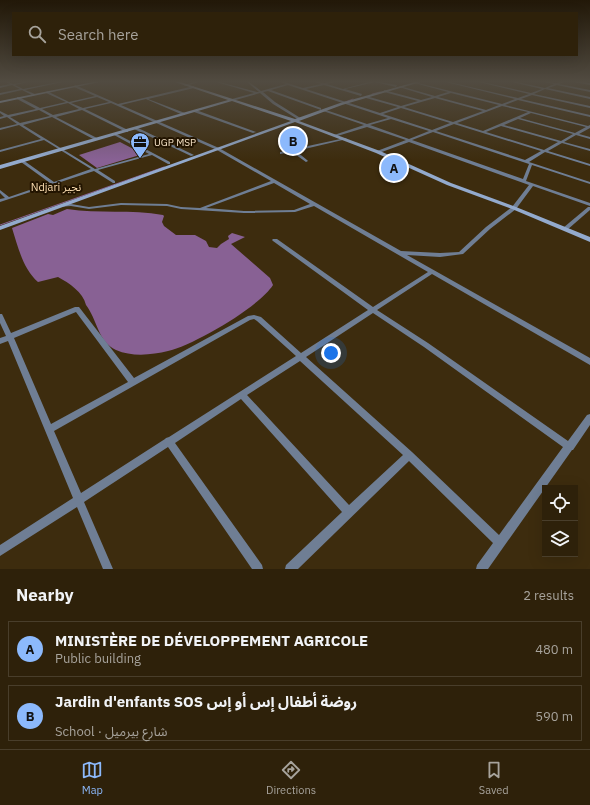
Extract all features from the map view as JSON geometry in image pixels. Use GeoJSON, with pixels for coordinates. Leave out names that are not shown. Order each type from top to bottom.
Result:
{"type":"FeatureCollection","features":[{"type":"Feature","properties":{"kind":"street"},"geometry":{"type":"LineString","coordinates":[[36,108],[96,139]]}},
{"type":"Feature","properties":{"kind":"street"},"geometry":{"type":"LineString","coordinates":[[0,118],[46,108]]}},
{"type":"Feature","properties":{"kind":"street"},"geometry":{"type":"LineString","coordinates":[[77,108],[127,130]]}},
{"type":"Feature","properties":{"kind":"street"},"geometry":{"type":"LineString","coordinates":[[0,129],[91,108]]}},
{"type":"Feature","properties":{"kind":"street"},"geometry":{"type":"LineString","coordinates":[[124,108],[216,148],[590,362]]}},
{"type":"Feature","properties":{"kind":"street"},"geometry":{"type":"LineString","coordinates":[[169,108],[184,114]]}},
{"type":"Feature","properties":{"kind":"street"},"geometry":{"type":"LineString","coordinates":[[0,167],[207,108]]}},
{"type":"Feature","properties":{"kind":"street"},"geometry":{"type":"LineString","coordinates":[[258,108],[295,119],[378,152],[449,184],[514,208],[590,240]]}},
{"type":"Feature","properties":{"kind":"street"},"geometry":{"type":"LineString","coordinates":[[279,108],[295,119]]}},
{"type":"Feature","properties":{"kind":"street"},"geometry":{"type":"LineString","coordinates":[[315,108],[590,205]]}},
{"type":"Feature","properties":{"kind":"street"},"geometry":{"type":"LineString","coordinates":[[0,223],[192,154],[216,148],[254,132],[328,108]]}},
{"type":"Feature","properties":{"kind":"street"},"geometry":{"type":"LineString","coordinates":[[360,108],[590,183]]}},
{"type":"Feature","properties":{"kind":"street"},"geometry":{"type":"LineString","coordinates":[[380,114],[402,108],[590,165]]}},
{"type":"Feature","properties":{"kind":"street"},"geometry":{"type":"LineString","coordinates":[[473,108],[486,111]]}},
{"type":"Feature","properties":{"kind":"street"},"geometry":{"type":"LineString","coordinates":[[378,152],[495,108]]}},
{"type":"Feature","properties":{"kind":"street"},"geometry":{"type":"LineString","coordinates":[[513,108],[590,127]]}},
{"type":"Feature","properties":{"kind":"street"},"geometry":{"type":"LineString","coordinates":[[554,108],[590,116]]}},
{"type":"Feature","properties":{"kind":"street"},"geometry":{"type":"LineString","coordinates":[[195,111],[254,132]]}},
{"type":"Feature","properties":{"kind":"street"},"geometry":{"type":"LineString","coordinates":[[0,112],[114,182]]}},
{"type":"Feature","properties":{"kind":"street"},"geometry":{"type":"LineString","coordinates":[[484,132],[531,112]]}},
{"type":"Feature","properties":{"kind":"street"},"geometry":{"type":"LineString","coordinates":[[335,136],[390,118]]}},
{"type":"Feature","properties":{"kind":"street"},"geometry":{"type":"LineString","coordinates":[[518,118],[590,138]]}},
{"type":"Feature","properties":{"kind":"street"},"geometry":{"type":"LineString","coordinates":[[0,228],[295,119]]}},
{"type":"Feature","properties":{"kind":"street"},"geometry":{"type":"LineString","coordinates":[[502,125],[590,150]]}},
{"type":"Feature","properties":{"kind":"street"},"geometry":{"type":"LineString","coordinates":[[524,162],[590,127]]}},
{"type":"Feature","properties":{"kind":"street"},"geometry":{"type":"LineString","coordinates":[[135,128],[192,154]]}},
{"type":"Feature","properties":{"kind":"street"},"geometry":{"type":"LineString","coordinates":[[115,134],[169,163]]}},
{"type":"Feature","properties":{"kind":"street"},"geometry":{"type":"LineString","coordinates":[[0,151],[44,139]]}},
{"type":"Feature","properties":{"kind":"street"},"geometry":{"type":"LineString","coordinates":[[279,139],[306,160]]}},
{"type":"Feature","properties":{"kind":"street"},"geometry":{"type":"LineString","coordinates":[[281,153],[345,139]]}},
{"type":"Feature","properties":{"kind":"street"},"geometry":{"type":"LineString","coordinates":[[0,146],[6,150]]}},
{"type":"Feature","properties":{"kind":"street"},"geometry":{"type":"LineString","coordinates":[[0,201],[94,170],[153,154]]}},
{"type":"Feature","properties":{"kind":"street"},"geometry":{"type":"LineString","coordinates":[[22,161],[53,183]]}},
{"type":"Feature","properties":{"kind":"street"},"geometry":{"type":"LineString","coordinates":[[524,181],[531,164]]}},
{"type":"Feature","properties":{"kind":"street"},"geometry":{"type":"LineString","coordinates":[[201,208],[275,181]]}},
{"type":"Feature","properties":{"kind":"street"},"geometry":{"type":"LineString","coordinates":[[399,253],[440,255],[461,253],[488,228],[514,208],[532,185]]}},
{"type":"Feature","properties":{"kind":"street"},"geometry":{"type":"LineString","coordinates":[[0,191],[8,198]]}},
{"type":"Feature","properties":{"kind":"street"},"geometry":{"type":"LineString","coordinates":[[60,206],[71,205],[89,208],[120,204],[167,205],[181,208],[201,208],[244,212],[291,211],[314,204]]}},
{"type":"Feature","properties":{"kind":"street"},"geometry":{"type":"LineString","coordinates":[[565,229],[590,208]]}},
{"type":"Feature","properties":{"kind":"street"},"geometry":{"type":"LineString","coordinates":[[275,240],[372,310],[426,345],[570,447]]}},
{"type":"Feature","properties":{"kind":"street"},"geometry":{"type":"LineString","coordinates":[[0,551],[432,272]]}},
{"type":"Feature","properties":{"kind":"street"},"geometry":{"type":"LineString","coordinates":[[0,341],[77,309],[133,383]]}},
{"type":"Feature","properties":{"kind":"street"},"geometry":{"type":"LineString","coordinates":[[0,316],[50,429],[78,501],[108,569]]}},
{"type":"Feature","properties":{"kind":"street"},"geometry":{"type":"LineString","coordinates":[[50,429],[248,318],[254,317],[259,319],[409,455],[500,543]]}},
{"type":"Feature","properties":{"kind":"street"},"geometry":{"type":"LineString","coordinates":[[242,395],[349,512]]}},
{"type":"Feature","properties":{"kind":"street"},"geometry":{"type":"LineString","coordinates":[[481,569],[590,418]]}},
{"type":"Feature","properties":{"kind":"street"},"geometry":{"type":"LineString","coordinates":[[169,441],[258,569]]}},
{"type":"Feature","properties":{"kind":"street"},"geometry":{"type":"LineString","coordinates":[[290,569],[409,455]]}},
{"type":"Feature","properties":{"kind":"shaded area"},"geometry":{"type":"Polygon","coordinates":[[[120,142],[143,154],[97,168],[79,155],[120,142]]]}},
{"type":"Feature","properties":{"kind":"shaded area"},"geometry":{"type":"Polygon","coordinates":[[[67,209],[139,212],[163,215],[162,222],[164,226],[176,235],[195,235],[206,241],[209,247],[217,248],[229,239],[228,236],[232,233],[245,237],[231,244],[270,278],[273,285],[266,294],[254,304],[225,324],[179,347],[168,351],[142,355],[129,354],[116,350],[105,342],[101,336],[90,311],[79,292],[58,277],[38,282],[28,271],[19,250],[12,228],[48,214],[53,215],[67,209]]]}},
{"type":"Feature","properties":{"kind":"waterway"},"geometry":{"type":"LineString","coordinates":[[0,225],[164,167]]}},
{"type":"Feature","properties":{"kind":"place","name":"Jardin d'enfants SOS روضة أطفال إس أو إس"},"geometry":{"type":"Point","coordinates":[293,141]}},
{"type":"Feature","properties":{"kind":"place","name":"UGP MSP"},"geometry":{"type":"Point","coordinates":[140,159]}},
{"type":"Feature","properties":{"kind":"place","name":"MINISTÈRE DE DÉVELOPPEMENT AGRICOLE"},"geometry":{"type":"Point","coordinates":[394,168]}},
{"type":"Feature","properties":{"kind":"district","name":"Ndjari نجير"},"geometry":{"type":"Point","coordinates":[56,187]}}]}
